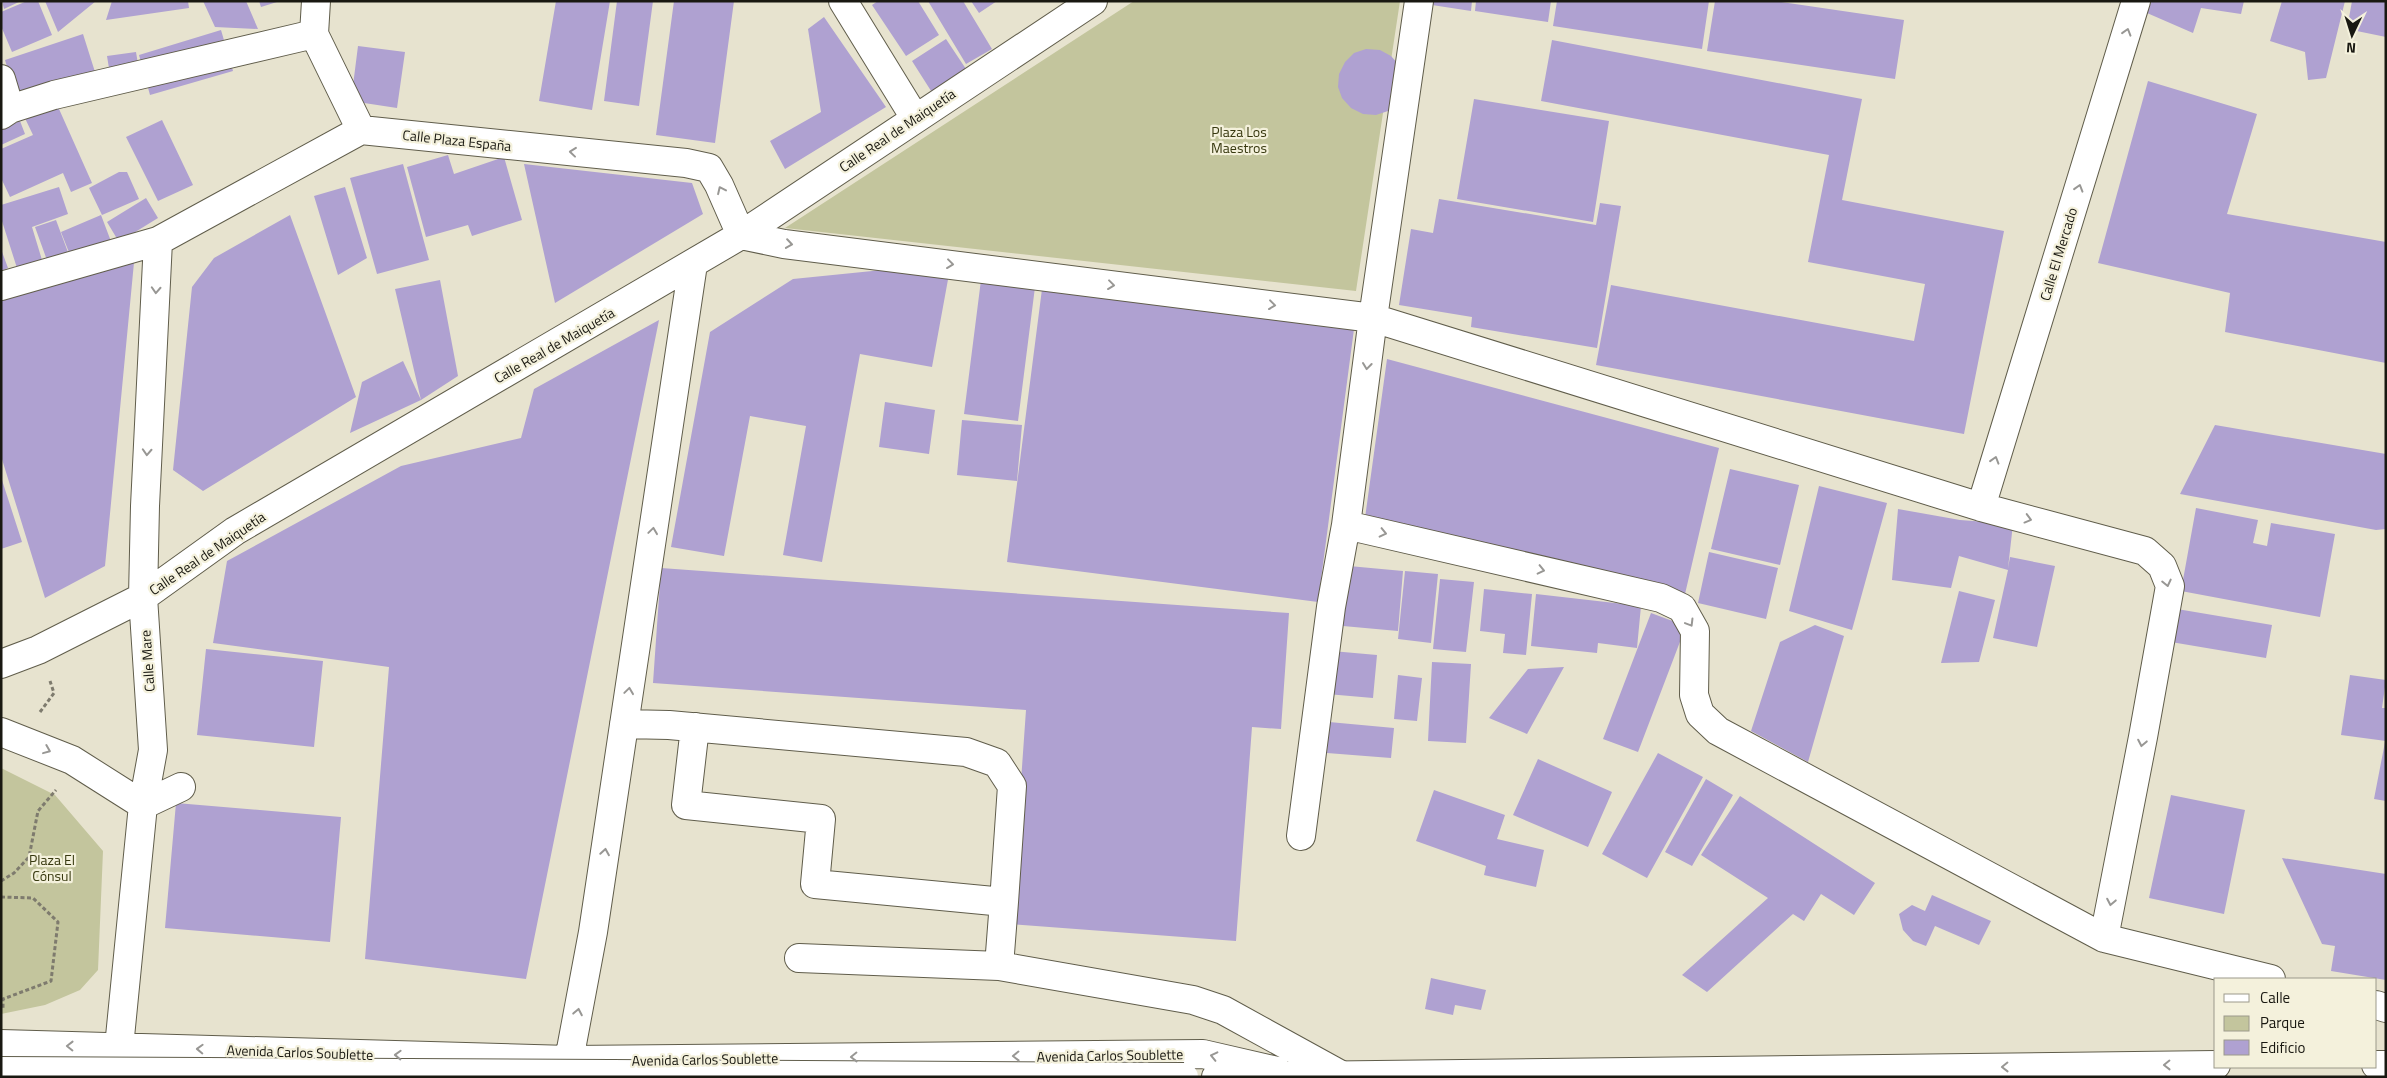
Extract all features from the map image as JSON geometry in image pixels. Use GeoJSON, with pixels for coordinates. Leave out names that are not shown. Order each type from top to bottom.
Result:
{"type":"FeatureCollection","features":[{"type":"Feature","properties":{"kind":"street"},"geometry":{"type":"LineString","coordinates":[[1,286],[158,241],[361,130],[314,34],[316,1]]}},
{"type":"Feature","properties":{"kind":"street"},"geometry":{"type":"LineString","coordinates":[[843,1],[915,118]]}},
{"type":"Feature","properties":{"kind":"street","name":"Calle Real de Maiquetía"},"geometry":{"type":"LineString","coordinates":[[1,664],[38,650],[143,597],[235,530],[741,235],[1093,1]]}},
{"type":"Feature","properties":{"kind":"street"},"geometry":{"type":"LineString","coordinates":[[1301,836],[1331,606],[1346,525],[1373,318],[1419,1]]}},
{"type":"Feature","properties":{"kind":"street","name":"Calle El Mercado"},"geometry":{"type":"LineString","coordinates":[[1980,507],[2136,1]]}},
{"type":"Feature","properties":{"kind":"street"},"geometry":{"type":"LineString","coordinates":[[1,79],[5,112],[54,95],[314,34]]}},
{"type":"Feature","properties":{"kind":"street","name":"Calle Plaza España"},"geometry":{"type":"LineString","coordinates":[[361,130],[709,168],[719,185],[741,235]]}},
{"type":"Feature","properties":{"kind":"street"},"geometry":{"type":"LineString","coordinates":[[741,235],[784,244],[1373,318],[1980,507],[2146,551],[2162,566],[2170,586],[2104,938]]}},
{"type":"Feature","properties":{"kind":"street","name":"Calle Mare"},"geometry":{"type":"LineString","coordinates":[[107,1077],[119,1047],[143,805],[153,750],[143,597],[145,506],[158,241]]}},
{"type":"Feature","properties":{"kind":"street"},"geometry":{"type":"LineString","coordinates":[[569,1060],[593,932],[693,264]]}},
{"type":"Feature","properties":{"kind":"street"},"geometry":{"type":"LineString","coordinates":[[1346,525],[1661,598],[1682,608],[1695,631],[1694,695],[1700,714],[1718,731],[2104,938],[2267,978]]}},
{"type":"Feature","properties":{"kind":"street"},"geometry":{"type":"LineString","coordinates":[[624,724],[695,727],[966,752],[997,763],[1012,786],[999,966]]}},
{"type":"Feature","properties":{"kind":"street"},"geometry":{"type":"LineString","coordinates":[[695,727],[686,805],[821,819],[815,884],[1004,902]]}},
{"type":"Feature","properties":{"kind":"street"},"geometry":{"type":"LineString","coordinates":[[1,732],[72,760],[143,805],[181,787]]}},
{"type":"Feature","properties":{"kind":"street"},"geometry":{"type":"LineString","coordinates":[[799,958],[999,966],[1193,1000],[1223,1010],[1341,1075]]}},
{"type":"Feature","properties":{"kind":"street","name":"Avenida Carlos Soublette"},"geometry":{"type":"LineString","coordinates":[[1,1044],[569,1060],[1203,1054],[1295,1076],[2214,1065]]}},
{"type":"Feature","properties":{"kind":"street"},"geometry":{"type":"LineString","coordinates":[[1,1071],[1184,1077]]}},
{"type":"Feature","properties":{"kind":"street"},"geometry":{"type":"LineString","coordinates":[[1216,1077],[1295,1076]]}},
{"type":"Feature","properties":{"kind":"path"},"geometry":{"type":"LineString","coordinates":[[1,897],[33,898],[58,922],[50,981],[3,998],[2,1015]]}},
{"type":"Feature","properties":{"kind":"green space","name":"Plaza Los Maestros"},"geometry":{"type":"Polygon","coordinates":[[[1134,1],[1400,1],[1356,291],[785,228],[1134,1]]]}},
{"type":"Feature","properties":{"kind":"green space","name":"Plaza El Cónsul"},"geometry":{"type":"Polygon","coordinates":[[[1,768],[55,795],[103,851],[98,970],[80,990],[45,1005],[1,1014],[1,768]]]}},
{"type":"Feature","properties":{"kind":"building"},"geometry":{"type":"Polygon","coordinates":[[[2,1],[21,1],[4,9],[2,1]]]}},
{"type":"Feature","properties":{"kind":"building"},"geometry":{"type":"Polygon","coordinates":[[[27,1],[38,1],[52,35],[12,52],[1,26],[1,12],[27,1]]]}},
{"type":"Feature","properties":{"kind":"building"},"geometry":{"type":"Polygon","coordinates":[[[45,1],[96,1],[58,32],[45,1]]]}},
{"type":"Feature","properties":{"kind":"building"},"geometry":{"type":"Polygon","coordinates":[[[112,1],[188,1],[189,8],[106,20],[112,1]]]}},
{"type":"Feature","properties":{"kind":"building"},"geometry":{"type":"Polygon","coordinates":[[[203,1],[246,1],[258,29],[215,27],[203,1]]]}},
{"type":"Feature","properties":{"kind":"building"},"geometry":{"type":"Polygon","coordinates":[[[259,1],[277,1],[277,2],[261,7],[259,1]]]}},
{"type":"Feature","properties":{"kind":"building"},"geometry":{"type":"Polygon","coordinates":[[[556,1],[610,1],[592,110],[539,101],[556,1]]]}},
{"type":"Feature","properties":{"kind":"building"},"geometry":{"type":"Polygon","coordinates":[[[617,1],[653,1],[639,106],[604,101],[617,1]]]}},
{"type":"Feature","properties":{"kind":"building"},"geometry":{"type":"Polygon","coordinates":[[[674,1],[734,1],[715,143],[656,135],[674,1]]]}},
{"type":"Feature","properties":{"kind":"building"},"geometry":{"type":"Polygon","coordinates":[[[878,1],[918,1],[939,35],[906,56],[872,5],[878,1]]]}},
{"type":"Feature","properties":{"kind":"building"},"geometry":{"type":"Polygon","coordinates":[[[928,1],[963,1],[992,49],[966,64],[928,1]]]}},
{"type":"Feature","properties":{"kind":"building"},"geometry":{"type":"Polygon","coordinates":[[[971,1],[997,1],[979,13],[971,1]]]}},
{"type":"Feature","properties":{"kind":"building"},"geometry":{"type":"Polygon","coordinates":[[[1433,1],[1472,1],[1471,11],[1432,5],[1433,1]]]}},
{"type":"Feature","properties":{"kind":"building"},"geometry":{"type":"Polygon","coordinates":[[[1476,1],[1551,1],[1548,22],[1475,11],[1476,1]]]}},
{"type":"Feature","properties":{"kind":"building"},"geometry":{"type":"Polygon","coordinates":[[[1557,1],[1709,1],[1702,49],[1553,26],[1557,1]]]}},
{"type":"Feature","properties":{"kind":"building"},"geometry":{"type":"Polygon","coordinates":[[[1715,1],[1775,1],[1904,20],[1895,79],[1707,51],[1715,1]]]}},
{"type":"Feature","properties":{"kind":"building"},"geometry":{"type":"Polygon","coordinates":[[[2151,1],[2244,1],[2241,14],[2201,8],[2193,33],[2147,13],[2151,1]]]}},
{"type":"Feature","properties":{"kind":"building"},"geometry":{"type":"Polygon","coordinates":[[[2282,1],[2345,1],[2326,78],[2308,80],[2305,52],[2270,41],[2282,1]]]}},
{"type":"Feature","properties":{"kind":"building"},"geometry":{"type":"Polygon","coordinates":[[[2352,1],[2386,1],[2386,37],[2347,29],[2352,1]]]}},
{"type":"Feature","properties":{"kind":"building"},"geometry":{"type":"Polygon","coordinates":[[[824,17],[886,107],[785,169],[770,141],[821,112],[808,29],[824,17]]]}},
{"type":"Feature","properties":{"kind":"building"},"geometry":{"type":"Polygon","coordinates":[[[221,30],[233,71],[150,95],[139,55],[221,30]]]}},
{"type":"Feature","properties":{"kind":"building"},"geometry":{"type":"Polygon","coordinates":[[[83,34],[95,72],[16,97],[5,60],[83,34]]]}},
{"type":"Feature","properties":{"kind":"building"},"geometry":{"type":"Polygon","coordinates":[[[946,39],[968,72],[933,94],[912,61],[946,39]]]}},
{"type":"Feature","properties":{"kind":"building"},"geometry":{"type":"Polygon","coordinates":[[[1552,40],[1862,99],[1842,200],[2004,231],[1964,434],[1596,365],[1611,285],[1914,341],[1925,284],[1808,262],[1829,155],[1541,101],[1552,40]]]}},
{"type":"Feature","properties":{"kind":"building"},"geometry":{"type":"Polygon","coordinates":[[[358,46],[405,52],[397,108],[351,101],[358,46]]]}},
{"type":"Feature","properties":{"kind":"building"},"geometry":{"type":"Polygon","coordinates":[[[1366,49],[1380,50],[1391,56],[1400,66],[1398,102],[1388,111],[1376,115],[1363,114],[1351,108],[1342,98],[1338,87],[1339,74],[1345,62],[1354,53],[1366,49]]]}},
{"type":"Feature","properties":{"kind":"building"},"geometry":{"type":"Polygon","coordinates":[[[136,52],[142,88],[113,93],[107,56],[136,52]]]}},
{"type":"Feature","properties":{"kind":"building"},"geometry":{"type":"Polygon","coordinates":[[[2148,81],[2257,114],[2227,214],[2386,242],[2386,363],[2225,332],[2230,293],[2098,263],[2148,81]]]}},
{"type":"Feature","properties":{"kind":"building"},"geometry":{"type":"Polygon","coordinates":[[[1474,99],[1609,121],[1593,222],[1457,199],[1474,99]]]}},
{"type":"Feature","properties":{"kind":"building"},"geometry":{"type":"Polygon","coordinates":[[[55,100],[92,183],[71,192],[63,173],[10,197],[1,178],[1,149],[33,135],[23,114],[55,100]]]}},
{"type":"Feature","properties":{"kind":"building"},"geometry":{"type":"Polygon","coordinates":[[[162,120],[193,185],[158,201],[126,137],[162,120]]]}},
{"type":"Feature","properties":{"kind":"building"},"geometry":{"type":"Polygon","coordinates":[[[20,121],[25,134],[1,145],[1,129],[20,121]]]}},
{"type":"Feature","properties":{"kind":"building"},"geometry":{"type":"Polygon","coordinates":[[[448,155],[454,174],[504,157],[522,220],[472,236],[468,225],[426,237],[407,167],[448,155]]]}},
{"type":"Feature","properties":{"kind":"building"},"geometry":{"type":"Polygon","coordinates":[[[403,164],[429,260],[377,274],[350,178],[403,164]]]}},
{"type":"Feature","properties":{"kind":"building"},"geometry":{"type":"Polygon","coordinates":[[[524,164],[692,183],[703,214],[555,303],[524,164]]]}},
{"type":"Feature","properties":{"kind":"building"},"geometry":{"type":"Polygon","coordinates":[[[119,172],[127,172],[139,199],[102,215],[89,188],[119,172]]]}},
{"type":"Feature","properties":{"kind":"building"},"geometry":{"type":"Polygon","coordinates":[[[59,187],[68,214],[32,227],[42,260],[17,268],[1,218],[1,205],[59,187]]]}},
{"type":"Feature","properties":{"kind":"building"},"geometry":{"type":"Polygon","coordinates":[[[345,187],[367,258],[338,275],[314,196],[345,187]]]}},
{"type":"Feature","properties":{"kind":"building"},"geometry":{"type":"Polygon","coordinates":[[[146,198],[158,218],[119,242],[107,222],[146,198]]]}},
{"type":"Feature","properties":{"kind":"building"},"geometry":{"type":"Polygon","coordinates":[[[1439,199],[1596,225],[1600,203],[1621,206],[1597,348],[1471,327],[1472,317],[1399,305],[1411,229],[1433,233],[1439,199]]]}},
{"type":"Feature","properties":{"kind":"building"},"geometry":{"type":"Polygon","coordinates":[[[101,215],[112,244],[72,260],[61,232],[101,215]]]}},
{"type":"Feature","properties":{"kind":"building"},"geometry":{"type":"Polygon","coordinates":[[[290,215],[356,397],[203,491],[173,470],[192,287],[214,258],[290,215]]]}},
{"type":"Feature","properties":{"kind":"building"},"geometry":{"type":"Polygon","coordinates":[[[56,220],[69,255],[48,263],[35,227],[56,220]]]}},
{"type":"Feature","properties":{"kind":"building"},"geometry":{"type":"Polygon","coordinates":[[[1,249],[8,268],[1,271],[1,249]]]}},
{"type":"Feature","properties":{"kind":"building"},"geometry":{"type":"Polygon","coordinates":[[[135,252],[105,566],[45,598],[1,456],[1,290],[135,252]]]}},
{"type":"Feature","properties":{"kind":"building"},"geometry":{"type":"Polygon","coordinates":[[[912,267],[949,274],[932,367],[860,354],[822,562],[783,555],[806,426],[750,416],[724,556],[671,547],[710,332],[793,279],[912,267]]]}},
{"type":"Feature","properties":{"kind":"building"},"geometry":{"type":"Polygon","coordinates":[[[440,280],[458,376],[421,400],[395,289],[440,280]]]}},
{"type":"Feature","properties":{"kind":"building"},"geometry":{"type":"Polygon","coordinates":[[[981,280],[1035,287],[1018,421],[964,414],[981,280]]]}},
{"type":"Feature","properties":{"kind":"building"},"geometry":{"type":"Polygon","coordinates":[[[1042,289],[1354,329],[1318,602],[1007,562],[1042,289]]]}},
{"type":"Feature","properties":{"kind":"building"},"geometry":{"type":"Polygon","coordinates":[[[659,320],[526,979],[365,959],[389,667],[213,643],[227,561],[401,466],[521,438],[534,389],[659,320]]]}},
{"type":"Feature","properties":{"kind":"building"},"geometry":{"type":"Polygon","coordinates":[[[1387,359],[1719,448],[1685,594],[1365,518],[1387,359]]]}},
{"type":"Feature","properties":{"kind":"building"},"geometry":{"type":"Polygon","coordinates":[[[403,361],[421,400],[350,433],[362,382],[403,361]]]}},
{"type":"Feature","properties":{"kind":"building"},"geometry":{"type":"Polygon","coordinates":[[[885,402],[935,410],[929,454],[879,447],[885,402]]]}},
{"type":"Feature","properties":{"kind":"building"},"geometry":{"type":"Polygon","coordinates":[[[962,420],[1022,425],[1017,481],[957,475],[962,420]]]}},
{"type":"Feature","properties":{"kind":"building"},"geometry":{"type":"Polygon","coordinates":[[[2215,425],[2386,454],[2386,529],[2376,530],[2180,494],[2215,425]]]}},
{"type":"Feature","properties":{"kind":"building"},"geometry":{"type":"Polygon","coordinates":[[[1730,469],[1799,485],[1780,565],[1711,549],[1730,469]]]}},
{"type":"Feature","properties":{"kind":"building"},"geometry":{"type":"Polygon","coordinates":[[[1,477],[22,542],[1,549],[1,477]]]}},
{"type":"Feature","properties":{"kind":"building"},"geometry":{"type":"Polygon","coordinates":[[[1819,486],[1887,503],[1852,630],[1789,611],[1819,486]]]}},
{"type":"Feature","properties":{"kind":"building"},"geometry":{"type":"Polygon","coordinates":[[[2196,508],[2258,520],[2253,543],[2267,546],[2271,523],[2335,534],[2320,617],[2181,591],[2196,508]]]}},
{"type":"Feature","properties":{"kind":"building"},"geometry":{"type":"Polygon","coordinates":[[[1898,509],[1960,520],[2013,524],[2008,568],[2010,557],[2055,566],[2037,647],[1993,638],[2008,570],[1959,556],[1951,588],[1892,580],[1898,509]]]}},
{"type":"Feature","properties":{"kind":"building"},"geometry":{"type":"Polygon","coordinates":[[[1709,552],[1778,568],[1766,619],[1698,603],[1709,552]]]}},
{"type":"Feature","properties":{"kind":"building"},"geometry":{"type":"Polygon","coordinates":[[[1349,566],[1403,571],[1398,631],[1343,626],[1349,566]]]}},
{"type":"Feature","properties":{"kind":"building"},"geometry":{"type":"Polygon","coordinates":[[[661,568],[1289,613],[1281,729],[1252,727],[1236,941],[1011,924],[1026,710],[653,683],[661,568]]]}},
{"type":"Feature","properties":{"kind":"building"},"geometry":{"type":"Polygon","coordinates":[[[1405,571],[1438,574],[1431,643],[1398,639],[1405,571]]]}},
{"type":"Feature","properties":{"kind":"building"},"geometry":{"type":"Polygon","coordinates":[[[1440,579],[1474,582],[1466,652],[1433,649],[1440,579]]]}},
{"type":"Feature","properties":{"kind":"building"},"geometry":{"type":"Polygon","coordinates":[[[1484,589],[1532,594],[1526,655],[1503,653],[1505,634],[1480,631],[1484,589]]]}},
{"type":"Feature","properties":{"kind":"building"},"geometry":{"type":"Polygon","coordinates":[[[1959,591],[1995,600],[1979,662],[1941,663],[1959,591]]]}},
{"type":"Feature","properties":{"kind":"building"},"geometry":{"type":"Polygon","coordinates":[[[1536,594],[1641,606],[1637,648],[1598,643],[1597,653],[1531,646],[1536,594]]]}},
{"type":"Feature","properties":{"kind":"building"},"geometry":{"type":"Polygon","coordinates":[[[2177,609],[2272,625],[2266,658],[2171,642],[2177,609]]]}},
{"type":"Feature","properties":{"kind":"building"},"geometry":{"type":"Polygon","coordinates":[[[1651,613],[1686,626],[1638,752],[1603,739],[1651,613]]]}},
{"type":"Feature","properties":{"kind":"building"},"geometry":{"type":"Polygon","coordinates":[[[1815,625],[1844,636],[1808,762],[1751,731],[1780,642],[1815,625]]]}},
{"type":"Feature","properties":{"kind":"building"},"geometry":{"type":"Polygon","coordinates":[[[206,649],[323,661],[314,747],[197,735],[206,649]]]}},
{"type":"Feature","properties":{"kind":"building"},"geometry":{"type":"Polygon","coordinates":[[[1332,651],[1377,655],[1373,698],[1327,694],[1332,651]]]}},
{"type":"Feature","properties":{"kind":"building"},"geometry":{"type":"Polygon","coordinates":[[[1432,662],[1471,664],[1466,743],[1428,741],[1432,662]]]}},
{"type":"Feature","properties":{"kind":"building"},"geometry":{"type":"Polygon","coordinates":[[[1564,667],[1527,734],[1489,718],[1528,669],[1564,667]]]}},
{"type":"Feature","properties":{"kind":"building"},"geometry":{"type":"Polygon","coordinates":[[[1398,675],[1422,678],[1417,721],[1394,719],[1398,675]]]}},
{"type":"Feature","properties":{"kind":"building"},"geometry":{"type":"Polygon","coordinates":[[[2350,675],[2386,680],[2382,708],[2386,708],[2386,741],[2341,735],[2350,675]]]}},
{"type":"Feature","properties":{"kind":"building"},"geometry":{"type":"Polygon","coordinates":[[[1329,722],[1394,728],[1391,758],[1327,753],[1329,722]]]}},
{"type":"Feature","properties":{"kind":"building"},"geometry":{"type":"Polygon","coordinates":[[[2386,742],[2386,801],[2374,799],[2386,742]]]}},
{"type":"Feature","properties":{"kind":"building"},"geometry":{"type":"Polygon","coordinates":[[[1658,753],[1703,777],[1647,878],[1602,854],[1658,753]]]}},
{"type":"Feature","properties":{"kind":"building"},"geometry":{"type":"Polygon","coordinates":[[[1538,759],[1612,792],[1588,847],[1513,815],[1538,759]]]}},
{"type":"Feature","properties":{"kind":"building"},"geometry":{"type":"Polygon","coordinates":[[[1706,779],[1733,795],[1692,866],[1665,852],[1706,779]]]}},
{"type":"Feature","properties":{"kind":"building"},"geometry":{"type":"Polygon","coordinates":[[[1434,790],[1505,815],[1497,839],[1544,850],[1536,887],[1484,875],[1486,866],[1416,841],[1434,790]]]}},
{"type":"Feature","properties":{"kind":"building"},"geometry":{"type":"Polygon","coordinates":[[[2171,795],[2245,810],[2224,914],[2149,898],[2171,795]]]}},
{"type":"Feature","properties":{"kind":"building"},"geometry":{"type":"Polygon","coordinates":[[[1740,796],[1875,883],[1854,915],[1821,894],[1804,921],[1793,914],[1707,992],[1682,975],[1768,898],[1701,855],[1740,796]]]}},
{"type":"Feature","properties":{"kind":"building"},"geometry":{"type":"Polygon","coordinates":[[[176,803],[341,817],[330,942],[165,928],[176,803]]]}},
{"type":"Feature","properties":{"kind":"building"},"geometry":{"type":"Polygon","coordinates":[[[2282,858],[2386,874],[2386,980],[2331,971],[2335,946],[2322,944],[2282,858]]]}},
{"type":"Feature","properties":{"kind":"building"},"geometry":{"type":"Polygon","coordinates":[[[1932,895],[1991,921],[1979,945],[1935,926],[1926,946],[1913,941],[1903,930],[1899,914],[1912,905],[1925,911],[1932,895]]]}},
{"type":"Feature","properties":{"kind":"building"},"geometry":{"type":"Polygon","coordinates":[[[1431,978],[1486,990],[1481,1010],[1455,1005],[1453,1015],[1425,1009],[1431,978]]]}}]}
